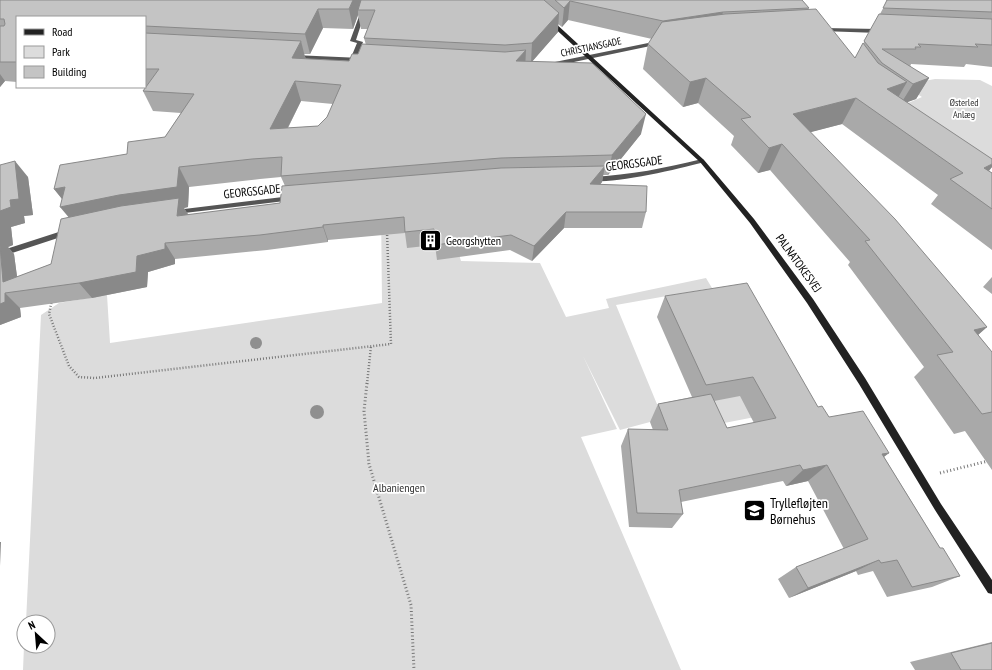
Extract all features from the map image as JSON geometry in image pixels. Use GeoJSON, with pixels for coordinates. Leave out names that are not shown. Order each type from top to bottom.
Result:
{"type":"FeatureCollection","features":[{"type":"Feature","properties":{"kind":"main road","name":"PALNATOKESVEJ"},"geometry":{"type":"LineString","coordinates":[[543,15],[702,161],[752,221],[810,301],[862,381],[921,478],[992,589]]}},
{"type":"Feature","properties":{"kind":"street"},"geometry":{"type":"LineString","coordinates":[[354,60],[360,42],[353,42],[367,0]]}},
{"type":"Feature","properties":{"kind":"street"},"geometry":{"type":"LineString","coordinates":[[819,30],[882,31]]}},
{"type":"Feature","properties":{"kind":"street"},"geometry":{"type":"LineString","coordinates":[[827,30],[831,36]]}},
{"type":"Feature","properties":{"kind":"street","name":"CHRISTIANSGADE"},"geometry":{"type":"LineString","coordinates":[[542,65],[665,42]]}},
{"type":"Feature","properties":{"kind":"street"},"geometry":{"type":"LineString","coordinates":[[284,57],[368,61]]}},
{"type":"Feature","properties":{"kind":"street","name":"GEORGSGADE"},"geometry":{"type":"LineString","coordinates":[[587,179],[618,178],[654,173],[702,161]]}},
{"type":"Feature","properties":{"kind":"street","name":"GEORGSGADE"},"geometry":{"type":"LineString","coordinates":[[169,213],[298,197]]}},
{"type":"Feature","properties":{"kind":"street"},"geometry":{"type":"LineString","coordinates":[[0,254],[79,230]]}},
{"type":"Feature","properties":{"kind":"path"},"geometry":{"type":"LineString","coordinates":[[53,292],[49,314],[69,366],[79,377],[95,378],[184,366],[390,344],[386,254],[387,224]]}},
{"type":"Feature","properties":{"kind":"path"},"geometry":{"type":"LineString","coordinates":[[371,346],[364,411],[369,464],[411,605],[414,670]]}},
{"type":"Feature","properties":{"kind":"path"},"geometry":{"type":"LineString","coordinates":[[921,478],[992,460]]}},
{"type":"Feature","properties":{"kind":"green space","name":"Østerled Anlæg"},"geometry":{"type":"Polygon","coordinates":[[[935,79],[980,80],[992,86],[992,161],[906,104],[922,97],[903,85],[935,79]]]}},
{"type":"Feature","properties":{"kind":"green space","name":"Albaniengen"},"geometry":{"type":"Polygon","coordinates":[[[442,198],[461,261],[540,263],[566,317],[609,308],[606,299],[706,278],[712,288],[616,305],[659,409],[766,391],[770,414],[719,424],[713,410],[650,422],[620,430],[583,356],[617,429],[581,437],[681,670],[23,670],[24,654],[56,654],[56,614],[26,614],[41,315],[59,303],[107,295],[110,343],[382,303],[381,203],[442,198]]]}},
{"type":"Feature","properties":{"kind":"building"},"geometry":{"type":"Polygon","coordinates":[[[0,0],[353,0],[349,9],[318,9],[305,34],[146,26],[146,16],[16,16],[16,62],[0,62],[0,26],[4,26],[5,24],[4,19],[0,19],[0,0]]]}},
{"type":"Feature","properties":{"kind":"building"},"geometry":{"type":"Polygon","coordinates":[[[361,0],[544,0],[559,13],[532,43],[505,45],[364,38],[375,10],[358,10],[361,0]]]}},
{"type":"Feature","properties":{"kind":"building"},"geometry":{"type":"Polygon","coordinates":[[[555,0],[802,0],[809,8],[723,12],[663,21],[570,1],[564,8],[555,0]]]}},
{"type":"Feature","properties":{"kind":"building"},"geometry":{"type":"Polygon","coordinates":[[[887,0],[992,0],[992,12],[883,8],[887,0]]]}},
{"type":"Feature","properties":{"kind":"building"},"geometry":{"type":"Polygon","coordinates":[[[816,9],[855,58],[863,43],[878,63],[907,82],[887,89],[992,159],[992,164],[984,168],[992,173],[992,209],[950,179],[963,173],[856,98],[793,114],[895,219],[987,327],[974,330],[992,352],[992,412],[982,414],[937,355],[953,352],[865,241],[870,240],[782,144],[769,148],[741,119],[751,117],[706,78],[690,82],[648,44],[662,22],[725,14],[816,9]]]}},
{"type":"Feature","properties":{"kind":"building"},"geometry":{"type":"Polygon","coordinates":[[[879,14],[992,19],[992,45],[975,44],[978,47],[918,44],[921,47],[915,47],[916,49],[882,49],[929,78],[913,84],[882,63],[864,41],[879,14]]]}},
{"type":"Feature","properties":{"kind":"building"},"geometry":{"type":"Polygon","coordinates":[[[146,33],[301,41],[292,58],[349,61],[352,54],[358,54],[362,44],[505,52],[526,50],[516,61],[592,63],[646,114],[612,155],[501,158],[281,176],[282,157],[252,159],[179,167],[177,187],[119,195],[60,207],[65,187],[54,189],[60,165],[127,154],[128,142],[165,137],[194,94],[143,91],[159,69],[146,69],[146,33]],[[295,81],[270,129],[318,126],[327,117],[341,85],[295,81]]]}},
{"type":"Feature","properties":{"kind":"building"},"geometry":{"type":"Polygon","coordinates":[[[15,161],[19,199],[10,200],[11,207],[0,211],[0,165],[15,161]]]}},
{"type":"Feature","properties":{"kind":"building"},"geometry":{"type":"Polygon","coordinates":[[[605,166],[590,184],[647,186],[646,212],[566,212],[534,246],[511,235],[435,245],[434,229],[405,232],[404,217],[323,225],[323,227],[260,235],[165,243],[165,249],[137,256],[136,272],[79,283],[5,293],[5,302],[0,304],[0,245],[3,282],[51,264],[61,219],[121,206],[179,198],[177,216],[280,203],[282,186],[501,168],[605,166]]]}},
{"type":"Feature","properties":{"kind":"building"},"geometry":{"type":"Polygon","coordinates":[[[747,283],[818,407],[822,406],[829,417],[863,411],[889,453],[882,454],[940,548],[943,548],[960,576],[912,587],[897,560],[881,563],[879,560],[808,588],[796,567],[868,539],[827,465],[803,470],[800,465],[679,490],[683,514],[637,513],[628,429],[668,430],[658,404],[711,394],[727,428],[776,418],[753,377],[706,385],[665,296],[747,283]]]}},
{"type":"Feature","properties":{"kind":"building"},"geometry":{"type":"Polygon","coordinates":[[[992,643],[992,670],[961,670],[951,653],[992,643]]]}},
{"type":"Feature","properties":{"kind":"place","name":"Georgshytten"},"geometry":{"type":"Point","coordinates":[430,240]}},
{"type":"Feature","properties":{"kind":"place","name":"Tryllefløjten Børnehus"},"geometry":{"type":"Point","coordinates":[754,511]}}]}
